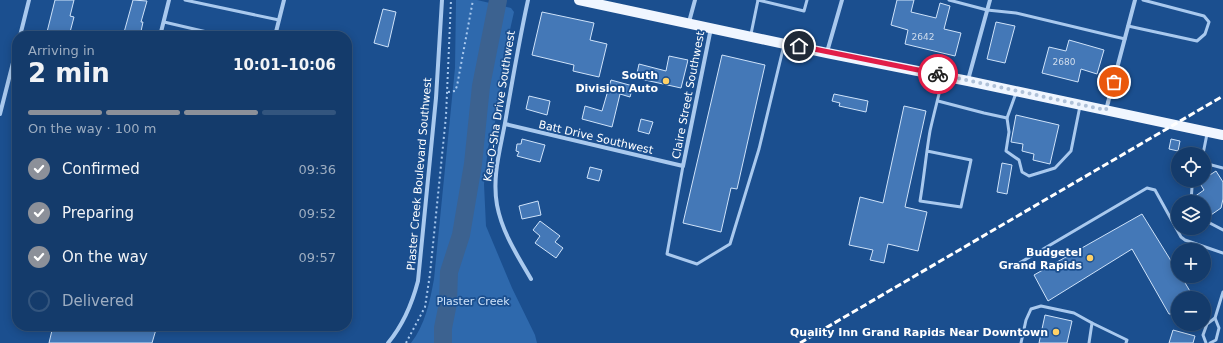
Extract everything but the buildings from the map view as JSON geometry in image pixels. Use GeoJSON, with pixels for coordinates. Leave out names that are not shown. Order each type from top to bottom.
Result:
{"type":"FeatureCollection","features":[{"type":"Feature","properties":{"kind":"main road"},"geometry":{"type":"LineString","coordinates":[[580,0],[1223,135]]}},
{"type":"Feature","properties":{"kind":"street"},"geometry":{"type":"LineString","coordinates":[[21,31],[29,0]]}},
{"type":"Feature","properties":{"kind":"street"},"geometry":{"type":"LineString","coordinates":[[161,31],[169,0]]}},
{"type":"Feature","properties":{"kind":"street"},"geometry":{"type":"LineString","coordinates":[[276,31],[284,0]]}},
{"type":"Feature","properties":{"kind":"street","name":"Plaster Creek Boulevard Southwest"},"geometry":{"type":"LineString","coordinates":[[388,343],[404,320],[410,307],[420,268],[436,98],[442,0]]}},
{"type":"Feature","properties":{"kind":"street","name":"Ken-O-Sha Drive Southwest"},"geometry":{"type":"LineString","coordinates":[[528,0],[517,48],[497,164],[495,188],[501,220],[509,241],[531,279]]}},
{"type":"Feature","properties":{"kind":"street"},"geometry":{"type":"LineString","coordinates":[[688,23],[695,0]]}},
{"type":"Feature","properties":{"kind":"street"},"geometry":{"type":"LineString","coordinates":[[827,52],[842,0]]}},
{"type":"Feature","properties":{"kind":"street"},"geometry":{"type":"LineString","coordinates":[[968,81],[990,0]]}},
{"type":"Feature","properties":{"kind":"street"},"geometry":{"type":"LineString","coordinates":[[1106,110],[1135,0]]}},
{"type":"Feature","properties":{"kind":"street","name":"Claire Street Southwest"},"geometry":{"type":"LineString","coordinates":[[683,166],[711,28]]}},
{"type":"Feature","properties":{"kind":"street"},"geometry":{"type":"LineString","coordinates":[[0,114],[12,67]]}},
{"type":"Feature","properties":{"kind":"street","name":"Batt Drive Southwest"},"geometry":{"type":"LineString","coordinates":[[505,124],[683,166]]}},
{"type":"Feature","properties":{"kind":"lane"},"geometry":{"type":"LineString","coordinates":[[185,0],[279,20]]}},
{"type":"Feature","properties":{"kind":"lane"},"geometry":{"type":"LineString","coordinates":[[750,36],[758,0],[804,11],[807,0]]}},
{"type":"Feature","properties":{"kind":"lane"},"geometry":{"type":"LineString","coordinates":[[949,0],[987,10],[1016,13],[1125,38]]}},
{"type":"Feature","properties":{"kind":"lane"},"geometry":{"type":"LineString","coordinates":[[1128,26],[1197,41],[1205,34],[1209,22],[1204,16],[1143,0]]}},
{"type":"Feature","properties":{"kind":"lane"},"geometry":{"type":"LineString","coordinates":[[164,22],[203,31]]}},
{"type":"Feature","properties":{"kind":"lane"},"geometry":{"type":"LineString","coordinates":[[683,166],[667,254],[697,264],[730,244],[759,149],[785,43]]}},
{"type":"Feature","properties":{"kind":"lane"},"geometry":{"type":"LineString","coordinates":[[927,151],[971,160],[961,207],[920,201],[927,151],[930,132],[943,75]]}},
{"type":"Feature","properties":{"kind":"lane"},"geometry":{"type":"LineString","coordinates":[[1016,92],[1007,118],[1009,132],[1006,151],[1019,160],[1022,172],[1029,176],[1055,168],[1071,151],[1080,106]]}},
{"type":"Feature","properties":{"kind":"lane"},"geometry":{"type":"LineString","coordinates":[[938,101],[1007,118]]}},
{"type":"Feature","properties":{"kind":"lane"},"geometry":{"type":"LineString","coordinates":[[1204,147],[1207,132]]}},
{"type":"Feature","properties":{"kind":"lane"},"geometry":{"type":"LineString","coordinates":[[1211,165],[1223,168]]}},
{"type":"Feature","properties":{"kind":"lane"},"geometry":{"type":"LineString","coordinates":[[1011,268],[1147,188],[1155,190],[1181,237],[1185,240],[1223,253]]}},
{"type":"Feature","properties":{"kind":"lane"},"geometry":{"type":"LineString","coordinates":[[1211,224],[1223,230]]}},
{"type":"Feature","properties":{"kind":"lane"},"geometry":{"type":"LineString","coordinates":[[1206,343],[1203,335],[1207,324],[1215,318],[1223,292]]}},
{"type":"Feature","properties":{"kind":"lane"},"geometry":{"type":"LineString","coordinates":[[1021,343],[1026,320],[1031,310],[1041,306],[1074,313],[1127,340],[1126,343]]}},
{"type":"Feature","properties":{"kind":"lane"},"geometry":{"type":"LineString","coordinates":[[1210,343],[1216,340],[1219,328],[1215,318]]}},
{"type":"Feature","properties":{"kind":"lane"},"geometry":{"type":"LineString","coordinates":[[1089,343],[1092,322]]}},
{"type":"Feature","properties":{"kind":"path"},"geometry":{"type":"LineString","coordinates":[[406,343],[420,318],[427,301],[448,92],[451,0]]}},
{"type":"Feature","properties":{"kind":"path"},"geometry":{"type":"LineString","coordinates":[[448,92],[455,91],[457,86],[473,0]]}},
{"type":"Feature","properties":{"kind":"green space","name":"Plaster Creek"},"geometry":{"type":"Polygon","coordinates":[[[456,0],[477,0],[511,8],[514,12],[503,61],[498,111],[488,148],[484,184],[486,226],[512,288],[535,335],[537,343],[411,343],[423,321],[429,304],[434,279],[455,68],[456,0]]]}},
{"type":"Feature","properties":{"kind":"waterway","name":"Plaster Creek"},"geometry":{"type":"LineString","coordinates":[[443,343],[443,328],[448,303],[449,272],[461,235],[473,164],[481,86],[498,0]]}},
{"type":"Feature","properties":{"kind":"railway"},"geometry":{"type":"LineString","coordinates":[[800,343],[1223,96]]}},
{"type":"Feature","properties":{"kind":"way so far"},"geometry":{"type":"LineString","coordinates":[[938,74],[1080,106],[1106,110],[1114,82]]}},
{"type":"Feature","properties":{"kind":"place","name":"South Division Auto"},"geometry":{"type":"Point","coordinates":[666,81]}},
{"type":"Feature","properties":{"kind":"place","name":"Budgetel Grand Rapids"},"geometry":{"type":"Point","coordinates":[1090,258]}},
{"type":"Feature","properties":{"kind":"place","name":"Quality Inn Grand Rapids Near Downtown"},"geometry":{"type":"Point","coordinates":[1056,332]}},
{"type":"Feature","properties":{"kind":"route"},"geometry":{"type":"LineString","coordinates":[[799,46],[938,74]]}}]}
